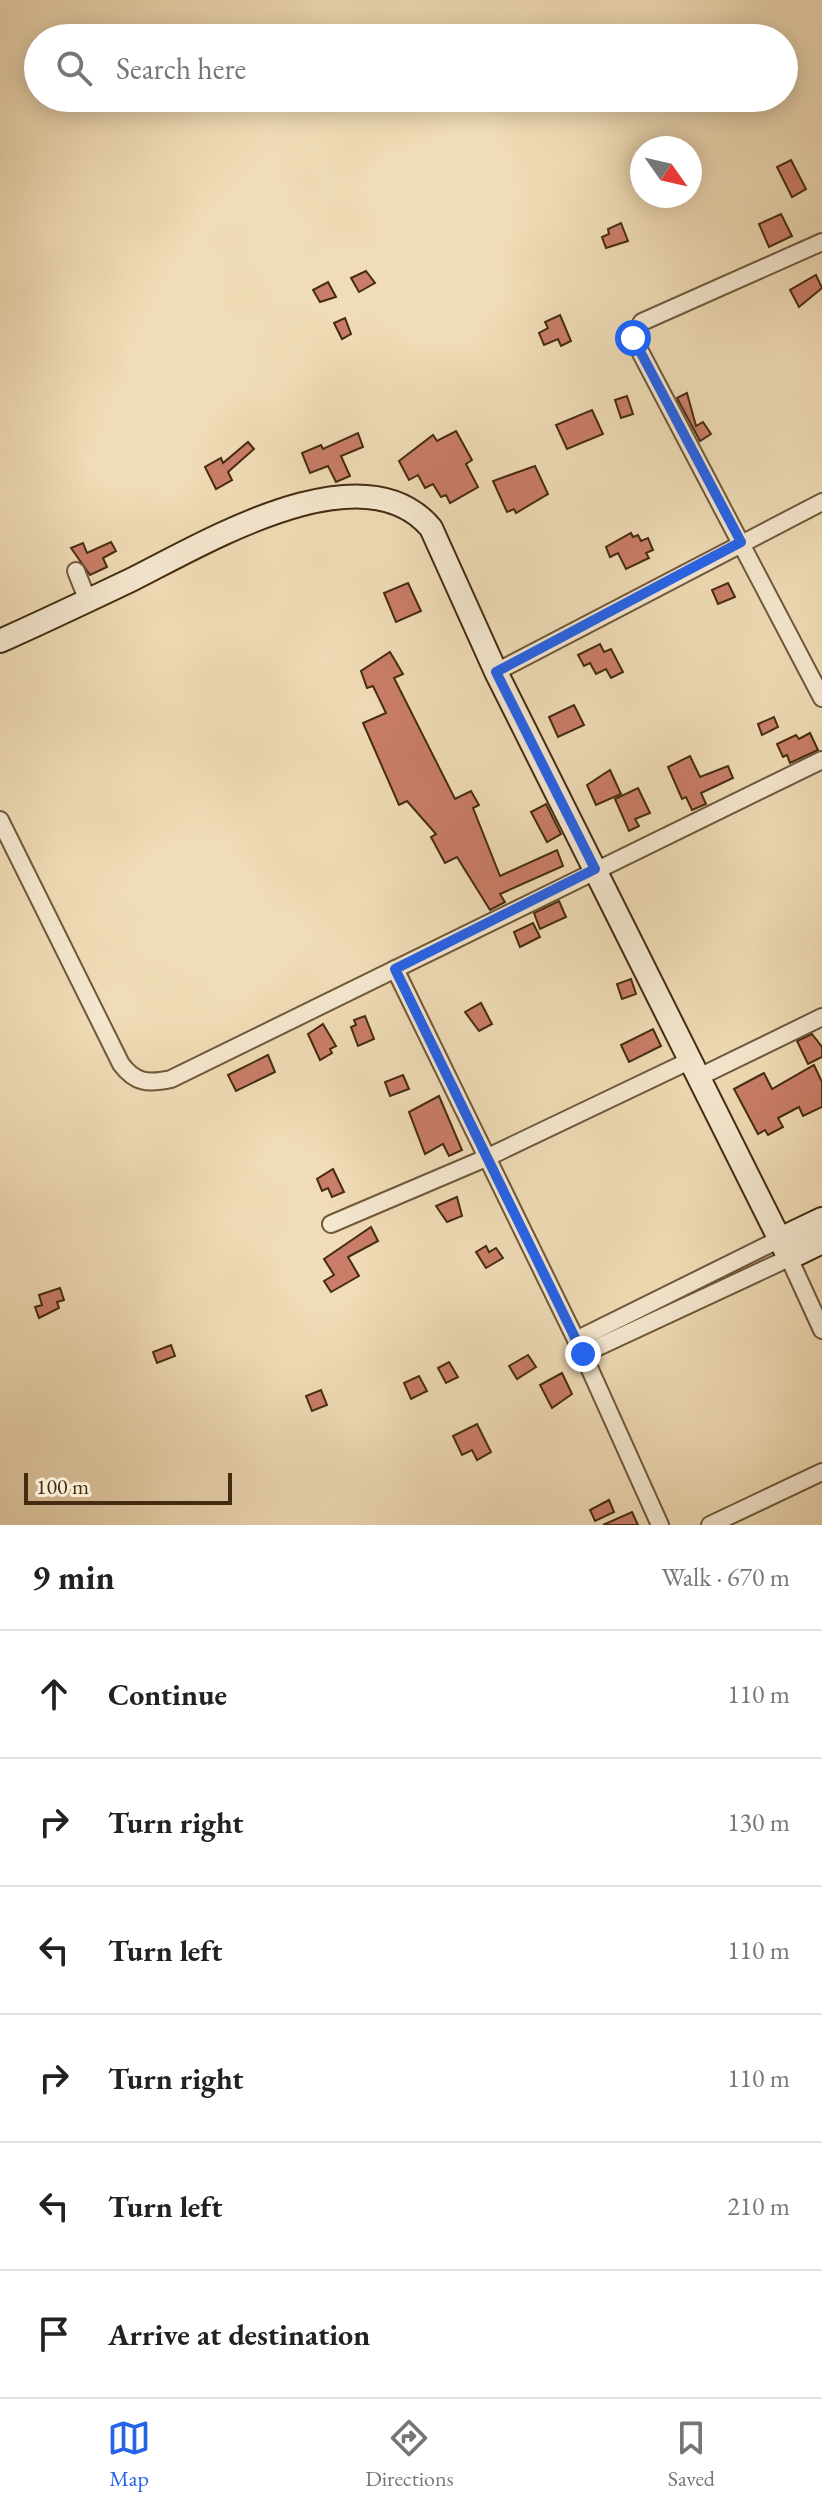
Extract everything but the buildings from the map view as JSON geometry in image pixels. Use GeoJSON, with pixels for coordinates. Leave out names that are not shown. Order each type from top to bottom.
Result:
{"type":"FeatureCollection","features":[{"type":"Feature","properties":{"kind":"street"},"geometry":{"type":"LineString","coordinates":[[822,242],[642,322],[633,338],[822,698]]}},
{"type":"Feature","properties":{"kind":"street"},"geometry":{"type":"LineString","coordinates":[[0,641],[278,510],[342,499],[377,499],[407,507],[431,528],[496,672],[693,1070],[785,1248],[822,1330]]}},
{"type":"Feature","properties":{"kind":"street"},"geometry":{"type":"LineString","coordinates":[[496,672],[822,502]]}},
{"type":"Feature","properties":{"kind":"street"},"geometry":{"type":"LineString","coordinates":[[76,571],[88,601]]}},
{"type":"Feature","properties":{"kind":"street"},"geometry":{"type":"LineString","coordinates":[[0,820],[121,1064],[138,1081],[171,1079],[822,760]]}},
{"type":"Feature","properties":{"kind":"street"},"geometry":{"type":"LineString","coordinates":[[395,969],[580,1347],[660,1525]]}},
{"type":"Feature","properties":{"kind":"street"},"geometry":{"type":"LineString","coordinates":[[331,1224],[822,1017]]}},
{"type":"Feature","properties":{"kind":"street"},"geometry":{"type":"LineString","coordinates":[[580,1347],[785,1248],[822,1219]]}},
{"type":"Feature","properties":{"kind":"street"},"geometry":{"type":"LineString","coordinates":[[785,1248],[822,1242]]}},
{"type":"Feature","properties":{"kind":"street"},"geometry":{"type":"LineString","coordinates":[[710,1525],[822,1472]]}},
{"type":"Feature","properties":{"kind":"route"},"geometry":{"type":"LineString","coordinates":[[583,1354],[395,969],[595,869],[496,672],[741,542],[663,400],[633,338]]}}]}
